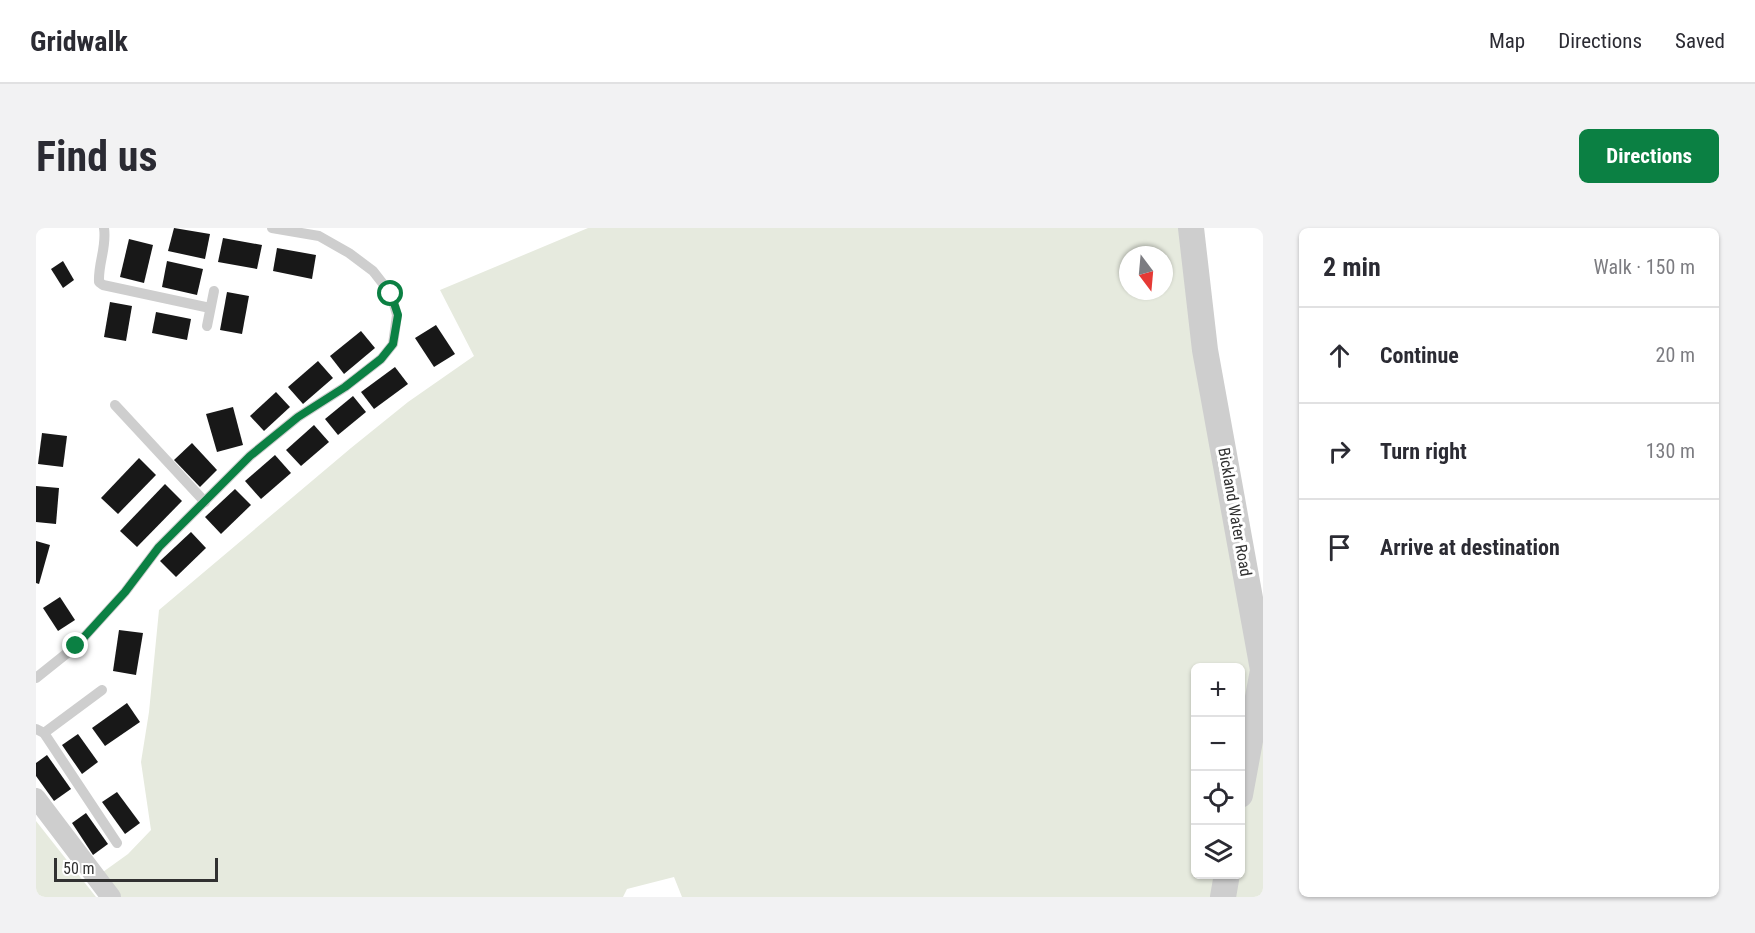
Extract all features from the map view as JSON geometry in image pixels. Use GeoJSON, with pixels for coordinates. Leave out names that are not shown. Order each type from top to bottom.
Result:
{"type":"FeatureCollection","features":[{"type":"Feature","properties":{"kind":"street","name":"Bickland Water Road"},"geometry":{"type":"LineString","coordinates":[[1191,228],[1205,350],[1261,644],[1263,670],[1244,771]]}},
{"type":"Feature","properties":{"kind":"street"},"geometry":{"type":"LineString","coordinates":[[36,798],[111,897]]}},
{"type":"Feature","properties":{"kind":"street"},"geometry":{"type":"LineString","coordinates":[[1223,897],[1226,879]]}},
{"type":"Feature","properties":{"kind":"lane"},"geometry":{"type":"LineString","coordinates":[[104,228],[105,239],[99,282],[103,285],[210,308]]}},
{"type":"Feature","properties":{"kind":"lane"},"geometry":{"type":"LineString","coordinates":[[36,678],[76,646],[125,592],[159,547],[250,456],[298,417],[345,387],[381,359],[393,344],[398,315],[391,294],[373,271],[349,253],[319,236],[272,228]]}},
{"type":"Feature","properties":{"kind":"lane"},"geometry":{"type":"LineString","coordinates":[[207,326],[214,291]]}},
{"type":"Feature","properties":{"kind":"lane"},"geometry":{"type":"LineString","coordinates":[[115,405],[205,502]]}},
{"type":"Feature","properties":{"kind":"lane"},"geometry":{"type":"LineString","coordinates":[[102,690],[40,731],[117,843]]}},
{"type":"Feature","properties":{"kind":"shaded area"},"geometry":{"type":"Polygon","coordinates":[[[588,228],[1191,228],[1263,670],[1245,733],[1245,663],[1191,663],[1191,879],[1215,879],[1213,897],[682,897],[674,877],[627,889],[623,897],[111,897],[96,877],[128,854],[151,830],[141,762],[149,712],[159,610],[408,402],[474,356],[440,290],[588,228]]]}},
{"type":"Feature","properties":{"kind":"shaded area"},"geometry":{"type":"Polygon","coordinates":[[[1263,696],[1263,897],[1228,897],[1230,879],[1245,879],[1245,797],[1263,696]]]}},
{"type":"Feature","properties":{"kind":"shaded area"},"geometry":{"type":"Polygon","coordinates":[[[36,821],[96,897],[36,897],[36,821]]]}},
{"type":"Feature","properties":{"kind":"building"},"geometry":{"type":"Polygon","coordinates":[[[174,228],[210,234],[205,259],[168,251],[174,228]]]}},
{"type":"Feature","properties":{"kind":"building"},"geometry":{"type":"Polygon","coordinates":[[[223,238],[262,245],[257,269],[218,262],[223,238]]]}},
{"type":"Feature","properties":{"kind":"building"},"geometry":{"type":"Polygon","coordinates":[[[129,239],[153,245],[144,283],[120,277],[129,239]]]}},
{"type":"Feature","properties":{"kind":"building"},"geometry":{"type":"Polygon","coordinates":[[[277,248],[316,255],[312,279],[273,271],[277,248]]]}},
{"type":"Feature","properties":{"kind":"building"},"geometry":{"type":"Polygon","coordinates":[[[63,261],[74,280],[63,288],[51,269],[63,261]]]}},
{"type":"Feature","properties":{"kind":"building"},"geometry":{"type":"Polygon","coordinates":[[[167,261],[203,269],[197,295],[162,287],[167,261]]]}},
{"type":"Feature","properties":{"kind":"building"},"geometry":{"type":"Polygon","coordinates":[[[227,292],[249,296],[242,334],[220,330],[227,292]]]}},
{"type":"Feature","properties":{"kind":"building"},"geometry":{"type":"Polygon","coordinates":[[[110,302],[132,306],[126,341],[104,337],[110,302]]]}},
{"type":"Feature","properties":{"kind":"building"},"geometry":{"type":"Polygon","coordinates":[[[156,312],[191,319],[187,340],[152,333],[156,312]]]}},
{"type":"Feature","properties":{"kind":"building"},"geometry":{"type":"Polygon","coordinates":[[[436,325],[455,354],[434,367],[415,338],[436,325]]]}},
{"type":"Feature","properties":{"kind":"building"},"geometry":{"type":"Polygon","coordinates":[[[361,331],[375,348],[344,374],[330,356],[361,331]]]}},
{"type":"Feature","properties":{"kind":"building"},"geometry":{"type":"Polygon","coordinates":[[[318,361],[333,378],[303,404],[288,387],[318,361]]]}},
{"type":"Feature","properties":{"kind":"building"},"geometry":{"type":"Polygon","coordinates":[[[395,367],[408,384],[374,409],[361,392],[395,367]]]}},
{"type":"Feature","properties":{"kind":"building"},"geometry":{"type":"Polygon","coordinates":[[[276,392],[290,407],[264,431],[250,416],[276,392]]]}},
{"type":"Feature","properties":{"kind":"building"},"geometry":{"type":"Polygon","coordinates":[[[353,396],[366,412],[338,435],[325,419],[353,396]]]}},
{"type":"Feature","properties":{"kind":"building"},"geometry":{"type":"Polygon","coordinates":[[[233,407],[243,445],[217,452],[206,414],[233,407]]]}},
{"type":"Feature","properties":{"kind":"building"},"geometry":{"type":"Polygon","coordinates":[[[314,425],[329,442],[301,466],[286,450],[314,425]]]}},
{"type":"Feature","properties":{"kind":"building"},"geometry":{"type":"Polygon","coordinates":[[[42,433],[67,436],[63,467],[38,464],[42,433]]]}},
{"type":"Feature","properties":{"kind":"building"},"geometry":{"type":"Polygon","coordinates":[[[192,443],[217,470],[200,487],[174,460],[192,443]]]}},
{"type":"Feature","properties":{"kind":"building"},"geometry":{"type":"Polygon","coordinates":[[[275,455],[291,473],[261,499],[245,481],[275,455]]]}},
{"type":"Feature","properties":{"kind":"building"},"geometry":{"type":"Polygon","coordinates":[[[139,458],[156,475],[118,514],[101,498],[139,458]]]}},
{"type":"Feature","properties":{"kind":"building"},"geometry":{"type":"Polygon","coordinates":[[[165,484],[182,501],[137,547],[120,531],[165,484]]]}},
{"type":"Feature","properties":{"kind":"building"},"geometry":{"type":"Polygon","coordinates":[[[36,486],[59,488],[56,524],[36,522],[36,486]]]}},
{"type":"Feature","properties":{"kind":"building"},"geometry":{"type":"Polygon","coordinates":[[[235,489],[251,505],[221,534],[205,517],[235,489]]]}},
{"type":"Feature","properties":{"kind":"building"},"geometry":{"type":"Polygon","coordinates":[[[191,532],[206,548],[176,577],[160,561],[191,532]]]}},
{"type":"Feature","properties":{"kind":"building"},"geometry":{"type":"Polygon","coordinates":[[[36,541],[50,545],[39,584],[36,583],[36,541]]]}},
{"type":"Feature","properties":{"kind":"building"},"geometry":{"type":"Polygon","coordinates":[[[60,597],[75,620],[58,631],[43,608],[60,597]]]}},
{"type":"Feature","properties":{"kind":"building"},"geometry":{"type":"Polygon","coordinates":[[[119,630],[143,633],[136,675],[113,671],[119,630]]]}},
{"type":"Feature","properties":{"kind":"building"},"geometry":{"type":"Polygon","coordinates":[[[127,703],[140,722],[105,746],[92,728],[127,703]]]}},
{"type":"Feature","properties":{"kind":"building"},"geometry":{"type":"Polygon","coordinates":[[[78,734],[98,762],[82,774],[62,745],[78,734]]]}},
{"type":"Feature","properties":{"kind":"building"},"geometry":{"type":"Polygon","coordinates":[[[47,755],[71,789],[54,801],[36,776],[36,763],[47,755]]]}},
{"type":"Feature","properties":{"kind":"building"},"geometry":{"type":"Polygon","coordinates":[[[117,792],[140,823],[125,834],[102,802],[117,792]]]}},
{"type":"Feature","properties":{"kind":"building"},"geometry":{"type":"Polygon","coordinates":[[[86,813],[108,844],[93,855],[72,823],[86,813]]]}},
{"type":"Feature","properties":{"kind":"route"},"geometry":{"type":"LineString","coordinates":[[76,646],[125,592],[159,547],[250,456],[298,417],[345,387],[381,359],[393,344],[398,315],[391,294]]}}]}
